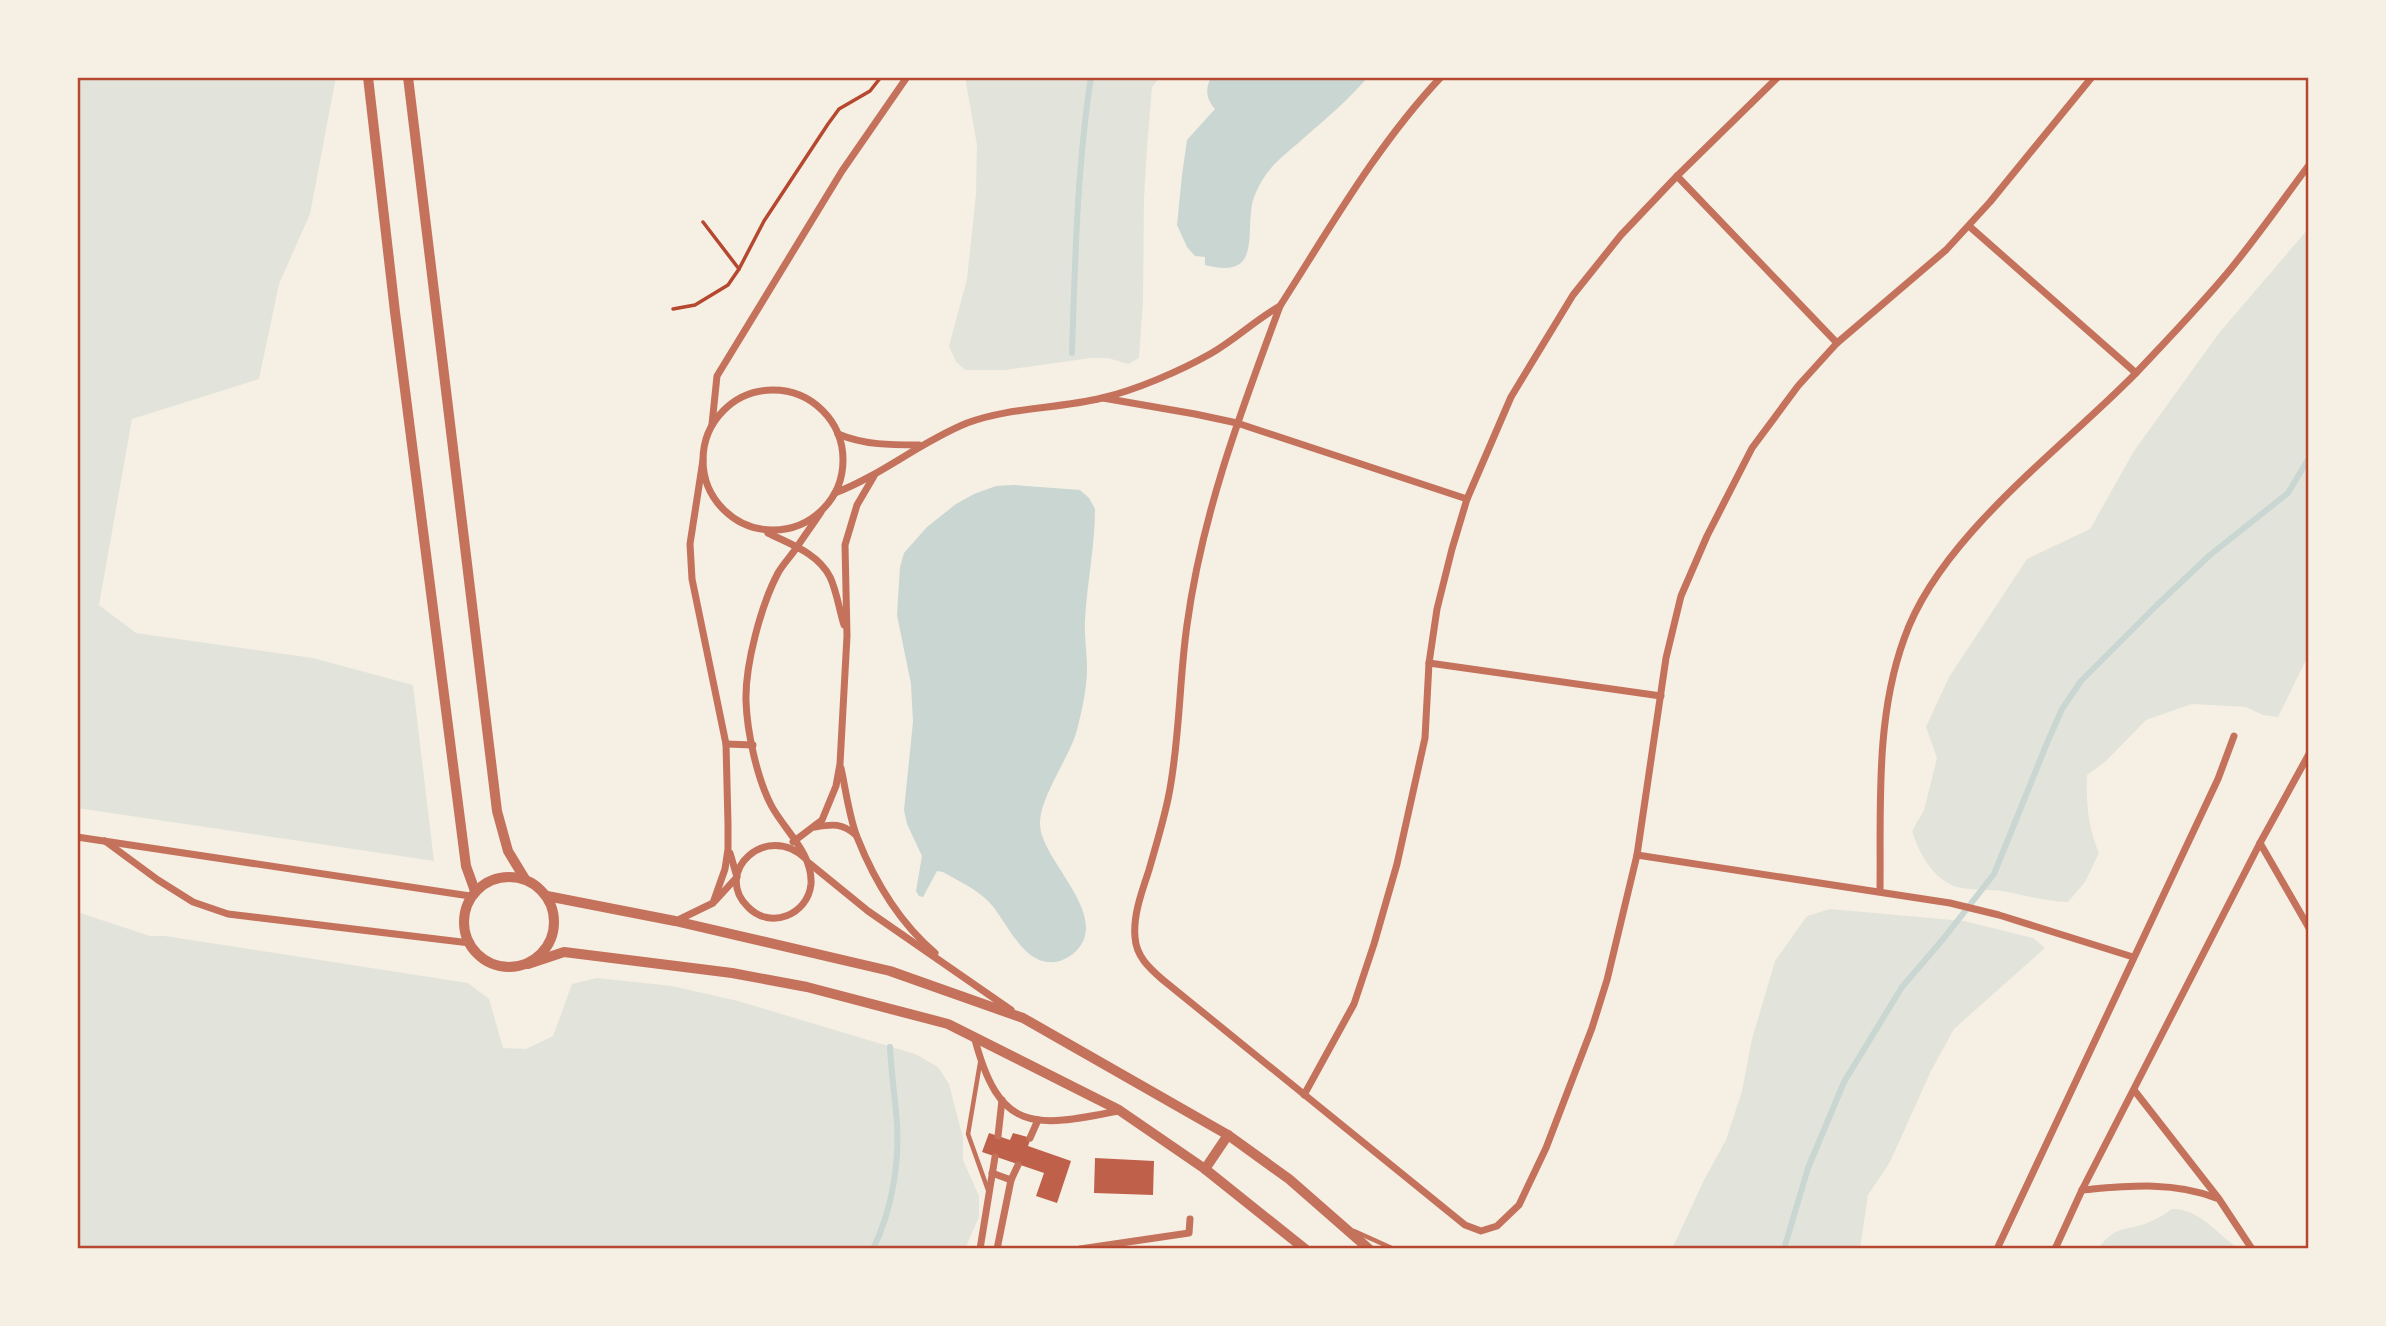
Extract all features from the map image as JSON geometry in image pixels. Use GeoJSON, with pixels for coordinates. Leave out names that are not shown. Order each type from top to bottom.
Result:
{"type":"FeatureCollection","features":[{"type":"Feature","properties":{"kind":"street"},"geometry":{"type":"LineString","coordinates":[[368,77],[395,312],[466,866],[473,894],[465,917],[465,930],[478,954],[501,967],[528,964],[564,952],[732,973],[807,987],[948,1024],[1119,1110],[1205,1169],[1305,1249]]}},
{"type":"Feature","properties":{"kind":"street"},"geometry":{"type":"LineString","coordinates":[[408,77],[497,811],[508,850],[525,879]]}},
{"type":"Feature","properties":{"kind":"street"},"geometry":{"type":"LineString","coordinates":[[712,425],[717,376],[842,171],[907,77]]}},
{"type":"Feature","properties":{"kind":"street"},"geometry":{"type":"LineString","coordinates":[[1441,77],[1420,99],[1353,191],[1280,306],[1237,424],[1217,484],[1197,574],[1187,625],[1176,750],[1169,794],[1141,896],[1135,923],[1135,941],[1140,956],[1163,980],[1465,1225],[1476,1231],[1497,1226],[1518,1205],[1546,1148],[1592,1028],[1607,980],[1637,855],[1666,658],[1681,596],[1706,536],[1752,448],[1798,386],[1837,343],[1946,250],[1969,226],[2092,77]]}},
{"type":"Feature","properties":{"kind":"street"},"geometry":{"type":"LineString","coordinates":[[1304,1095],[1354,1004],[1374,944],[1397,864],[1425,738],[1429,663],[1437,609],[1467,499],[1511,397],[1573,295],[1621,235],[1778,77]]}},
{"type":"Feature","properties":{"kind":"street"},"geometry":{"type":"LineString","coordinates":[[1880,891],[1882,761],[1889,689],[1904,637],[1922,600],[1949,561],[1989,514],[2136,373],[2228,272],[2309,165]]}},
{"type":"Feature","properties":{"kind":"street"},"geometry":{"type":"LineString","coordinates":[[1677,176],[1837,343]]}},
{"type":"Feature","properties":{"kind":"street"},"geometry":{"type":"LineString","coordinates":[[1969,226],[2136,373]]}},
{"type":"Feature","properties":{"kind":"street"},"geometry":{"type":"LineString","coordinates":[[835,493],[875,474],[920,445],[968,423],[1017,410],[1102,398],[1153,380],[1210,354],[1280,306]]}},
{"type":"Feature","properties":{"kind":"street"},"geometry":{"type":"LineString","coordinates":[[713,903],[725,869],[728,849],[726,744],[692,579],[690,544],[707,436],[712,425],[727,406],[737,399],[772,390],[795,393],[807,398],[825,413],[842,445],[843,470],[835,493],[779,570],[767,596],[758,625],[746,700],[761,782],[771,805],[808,861],[811,883],[806,900],[785,917],[767,918],[750,910],[740,895],[728,849]]}},
{"type":"Feature","properties":{"kind":"street"},"geometry":{"type":"LineString","coordinates":[[1102,398],[1237,424],[1467,499]]}},
{"type":"Feature","properties":{"kind":"street"},"geometry":{"type":"LineString","coordinates":[[838,434],[853,440],[883,445],[920,445]]}},
{"type":"Feature","properties":{"kind":"street"},"geometry":{"type":"LineString","coordinates":[[703,460],[707,485],[720,507],[739,523],[763,531],[817,559],[829,576],[848,636]]}},
{"type":"Feature","properties":{"kind":"street"},"geometry":{"type":"LineString","coordinates":[[786,847],[822,820],[833,797],[840,764],[848,636],[845,545],[857,505],[875,474]]}},
{"type":"Feature","properties":{"kind":"street"},"geometry":{"type":"LineString","coordinates":[[763,531],[800,526],[821,512]]}},
{"type":"Feature","properties":{"kind":"street"},"geometry":{"type":"LineString","coordinates":[[1429,663],[1661,696]]}},
{"type":"Feature","properties":{"kind":"street"},"geometry":{"type":"LineString","coordinates":[[1997,1249],[2218,779],[2234,736]]}},
{"type":"Feature","properties":{"kind":"street"},"geometry":{"type":"LineString","coordinates":[[726,744],[753,745]]}},
{"type":"Feature","properties":{"kind":"street"},"geometry":{"type":"LineString","coordinates":[[2055,1249],[2082,1190],[2260,843],[2309,754]]}},
{"type":"Feature","properties":{"kind":"street"},"geometry":{"type":"LineString","coordinates":[[840,764],[856,835],[872,873],[915,934],[969,981]]}},
{"type":"Feature","properties":{"kind":"street"},"geometry":{"type":"LineString","coordinates":[[815,827],[834,824],[845,826],[856,835]]}},
{"type":"Feature","properties":{"kind":"street"},"geometry":{"type":"LineString","coordinates":[[77,837],[473,894],[499,878],[525,879],[547,896],[555,921],[548,946],[528,964]]}},
{"type":"Feature","properties":{"kind":"street"},"geometry":{"type":"LineString","coordinates":[[105,840],[158,880],[192,901],[228,914],[470,943]]}},
{"type":"Feature","properties":{"kind":"street"},"geometry":{"type":"LineString","coordinates":[[2260,843],[2309,928]]}},
{"type":"Feature","properties":{"kind":"street"},"geometry":{"type":"LineString","coordinates":[[675,921],[713,903],[737,877],[744,860],[751,853],[768,845],[786,847],[808,861],[868,911],[1023,1018],[1228,1135],[1289,1179],[1369,1249]]}},
{"type":"Feature","properties":{"kind":"street"},"geometry":{"type":"LineString","coordinates":[[1637,855],[1950,903],[2000,915],[2133,957]]}},
{"type":"Feature","properties":{"kind":"street"},"geometry":{"type":"LineString","coordinates":[[547,896],[675,921],[890,971],[1023,1018]]}},
{"type":"Feature","properties":{"kind":"street"},"geometry":{"type":"LineString","coordinates":[[974,1036],[981,1063],[1002,1099],[1017,1115],[1063,1122],[1119,1110]]}},
{"type":"Feature","properties":{"kind":"street"},"geometry":{"type":"LineString","coordinates":[[2134,1090],[2218,1199],[2252,1249]]}},
{"type":"Feature","properties":{"kind":"street"},"geometry":{"type":"LineString","coordinates":[[998,1136],[1002,1099]]}},
{"type":"Feature","properties":{"kind":"street"},"geometry":{"type":"LineString","coordinates":[[1030,1138],[1038,1120]]}},
{"type":"Feature","properties":{"kind":"street"},"geometry":{"type":"LineString","coordinates":[[1205,1169],[1228,1135]]}},
{"type":"Feature","properties":{"kind":"street"},"geometry":{"type":"LineString","coordinates":[[980,1249],[995,1157]]}},
{"type":"Feature","properties":{"kind":"street"},"geometry":{"type":"LineString","coordinates":[[997,1249],[1011,1180],[1018,1165]]}},
{"type":"Feature","properties":{"kind":"street"},"geometry":{"type":"LineString","coordinates":[[992,1173],[1011,1180]]}},
{"type":"Feature","properties":{"kind":"street"},"geometry":{"type":"LineString","coordinates":[[2082,1190],[2149,1185],[2195,1190],[2218,1199]]}},
{"type":"Feature","properties":{"kind":"street"},"geometry":{"type":"LineString","coordinates":[[1080,1249],[1189,1233],[1190,1219]]}},
{"type":"Feature","properties":{"kind":"lane"},"geometry":{"type":"LineString","coordinates":[[981,1063],[968,1134],[989,1192]]}},
{"type":"Feature","properties":{"kind":"lane"},"geometry":{"type":"LineString","coordinates":[[1346,1227],[1394,1249]]}},
{"type":"Feature","properties":{"kind":"path"},"geometry":{"type":"LineString","coordinates":[[673,309],[695,305],[728,285],[739,270],[764,221],[839,109],[870,91],[881,77]]}},
{"type":"Feature","properties":{"kind":"path"},"geometry":{"type":"LineString","coordinates":[[703,222],[739,270]]}},
{"type":"Feature","properties":{"kind":"shaded area"},"geometry":{"type":"Polygon","coordinates":[[[77,77],[336,77],[310,214],[279,284],[259,379],[132,419],[99,605],[136,633],[313,658],[413,685],[434,861],[77,808],[77,77]]]}},
{"type":"Feature","properties":{"kind":"shaded area"},"geometry":{"type":"Polygon","coordinates":[[[965,77],[1160,77],[1152,87],[1147,148],[1139,358],[1128,364],[1108,358],[1091,358],[1005,370],[965,370],[956,362],[949,346],[967,279],[976,194],[977,145],[965,77]]]}},
{"type":"Feature","properties":{"kind":"shaded area"},"geometry":{"type":"Polygon","coordinates":[[[1211,77],[1368,77],[1346,101],[1282,156],[1267,173],[1252,204],[1249,241],[1243,261],[1223,268],[1205,265],[1205,257],[1195,256],[1187,247],[1177,225],[1187,140],[1215,109],[1207,94],[1211,77]]]}},
{"type":"Feature","properties":{"kind":"shaded area"},"geometry":{"type":"Polygon","coordinates":[[[2309,228],[2309,654],[2278,717],[2263,715],[2246,707],[2192,704],[2146,720],[2105,762],[2087,775],[2088,815],[2099,853],[2085,882],[2068,902],[2003,891],[1965,889],[1946,882],[1927,863],[1912,831],[1924,810],[1937,758],[1926,727],[1949,677],[2027,559],[2090,529],[2134,451],[2219,333],[2309,228]]]}},
{"type":"Feature","properties":{"kind":"shaded area"},"geometry":{"type":"Polygon","coordinates":[[[996,486],[1080,490],[1089,498],[1095,509],[1085,620],[1087,668],[1084,699],[1077,730],[1045,802],[1040,824],[1050,853],[1080,903],[1085,919],[1085,935],[1076,951],[1055,962],[1033,957],[1016,940],[988,901],[972,888],[943,872],[937,871],[923,897],[919,896],[916,891],[922,856],[907,824],[904,810],[913,722],[911,684],[897,615],[900,567],[904,553],[927,527],[956,504],[996,486]]]}},
{"type":"Feature","properties":{"kind":"shaded area"},"geometry":{"type":"Polygon","coordinates":[[[1830,909],[1964,921],[2033,938],[2045,948],[1954,1029],[1931,1071],[1890,1162],[1868,1195],[1860,1249],[1672,1249],[1726,1140],[1742,1091],[1752,1039],[1775,961],[1807,916],[1830,909]]]}},
{"type":"Feature","properties":{"kind":"shaded area"},"geometry":{"type":"Polygon","coordinates":[[[77,912],[150,936],[165,936],[468,983],[489,999],[503,1048],[526,1049],[553,1036],[572,984],[597,978],[672,986],[738,1001],[915,1054],[938,1067],[949,1084],[963,1138],[963,1160],[979,1196],[979,1217],[965,1249],[77,1249],[77,912]]]}},
{"type":"Feature","properties":{"kind":"shaded area"},"geometry":{"type":"Polygon","coordinates":[[[2172,1209],[2182,1210],[2200,1218],[2239,1249],[2098,1249],[2111,1235],[2152,1221],[2172,1209]]]}},
{"type":"Feature","properties":{"kind":"building"},"geometry":{"type":"Polygon","coordinates":[[[989,1133],[1010,1140],[1013,1133],[1031,1138],[1028,1146],[1071,1161],[1057,1203],[1036,1196],[1044,1173],[982,1152],[989,1133]]]}},
{"type":"Feature","properties":{"kind":"building"},"geometry":{"type":"Polygon","coordinates":[[[1095,1158],[1154,1161],[1153,1195],[1094,1193],[1095,1158]]]}},
{"type":"Feature","properties":{"kind":"waterway"},"geometry":{"type":"LineString","coordinates":[[1072,353],[1080,180],[1091,77]]}},
{"type":"Feature","properties":{"kind":"waterway"},"geometry":{"type":"LineString","coordinates":[[1784,1249],[1808,1168],[1844,1082],[1902,987],[1994,874],[2062,709],[2081,681],[2157,605],[2210,555],[2288,493],[2309,458]]}},
{"type":"Feature","properties":{"kind":"waterway"},"geometry":{"type":"LineString","coordinates":[[873,1249],[886,1217],[896,1164],[897,1129],[890,1047]]}}]}
